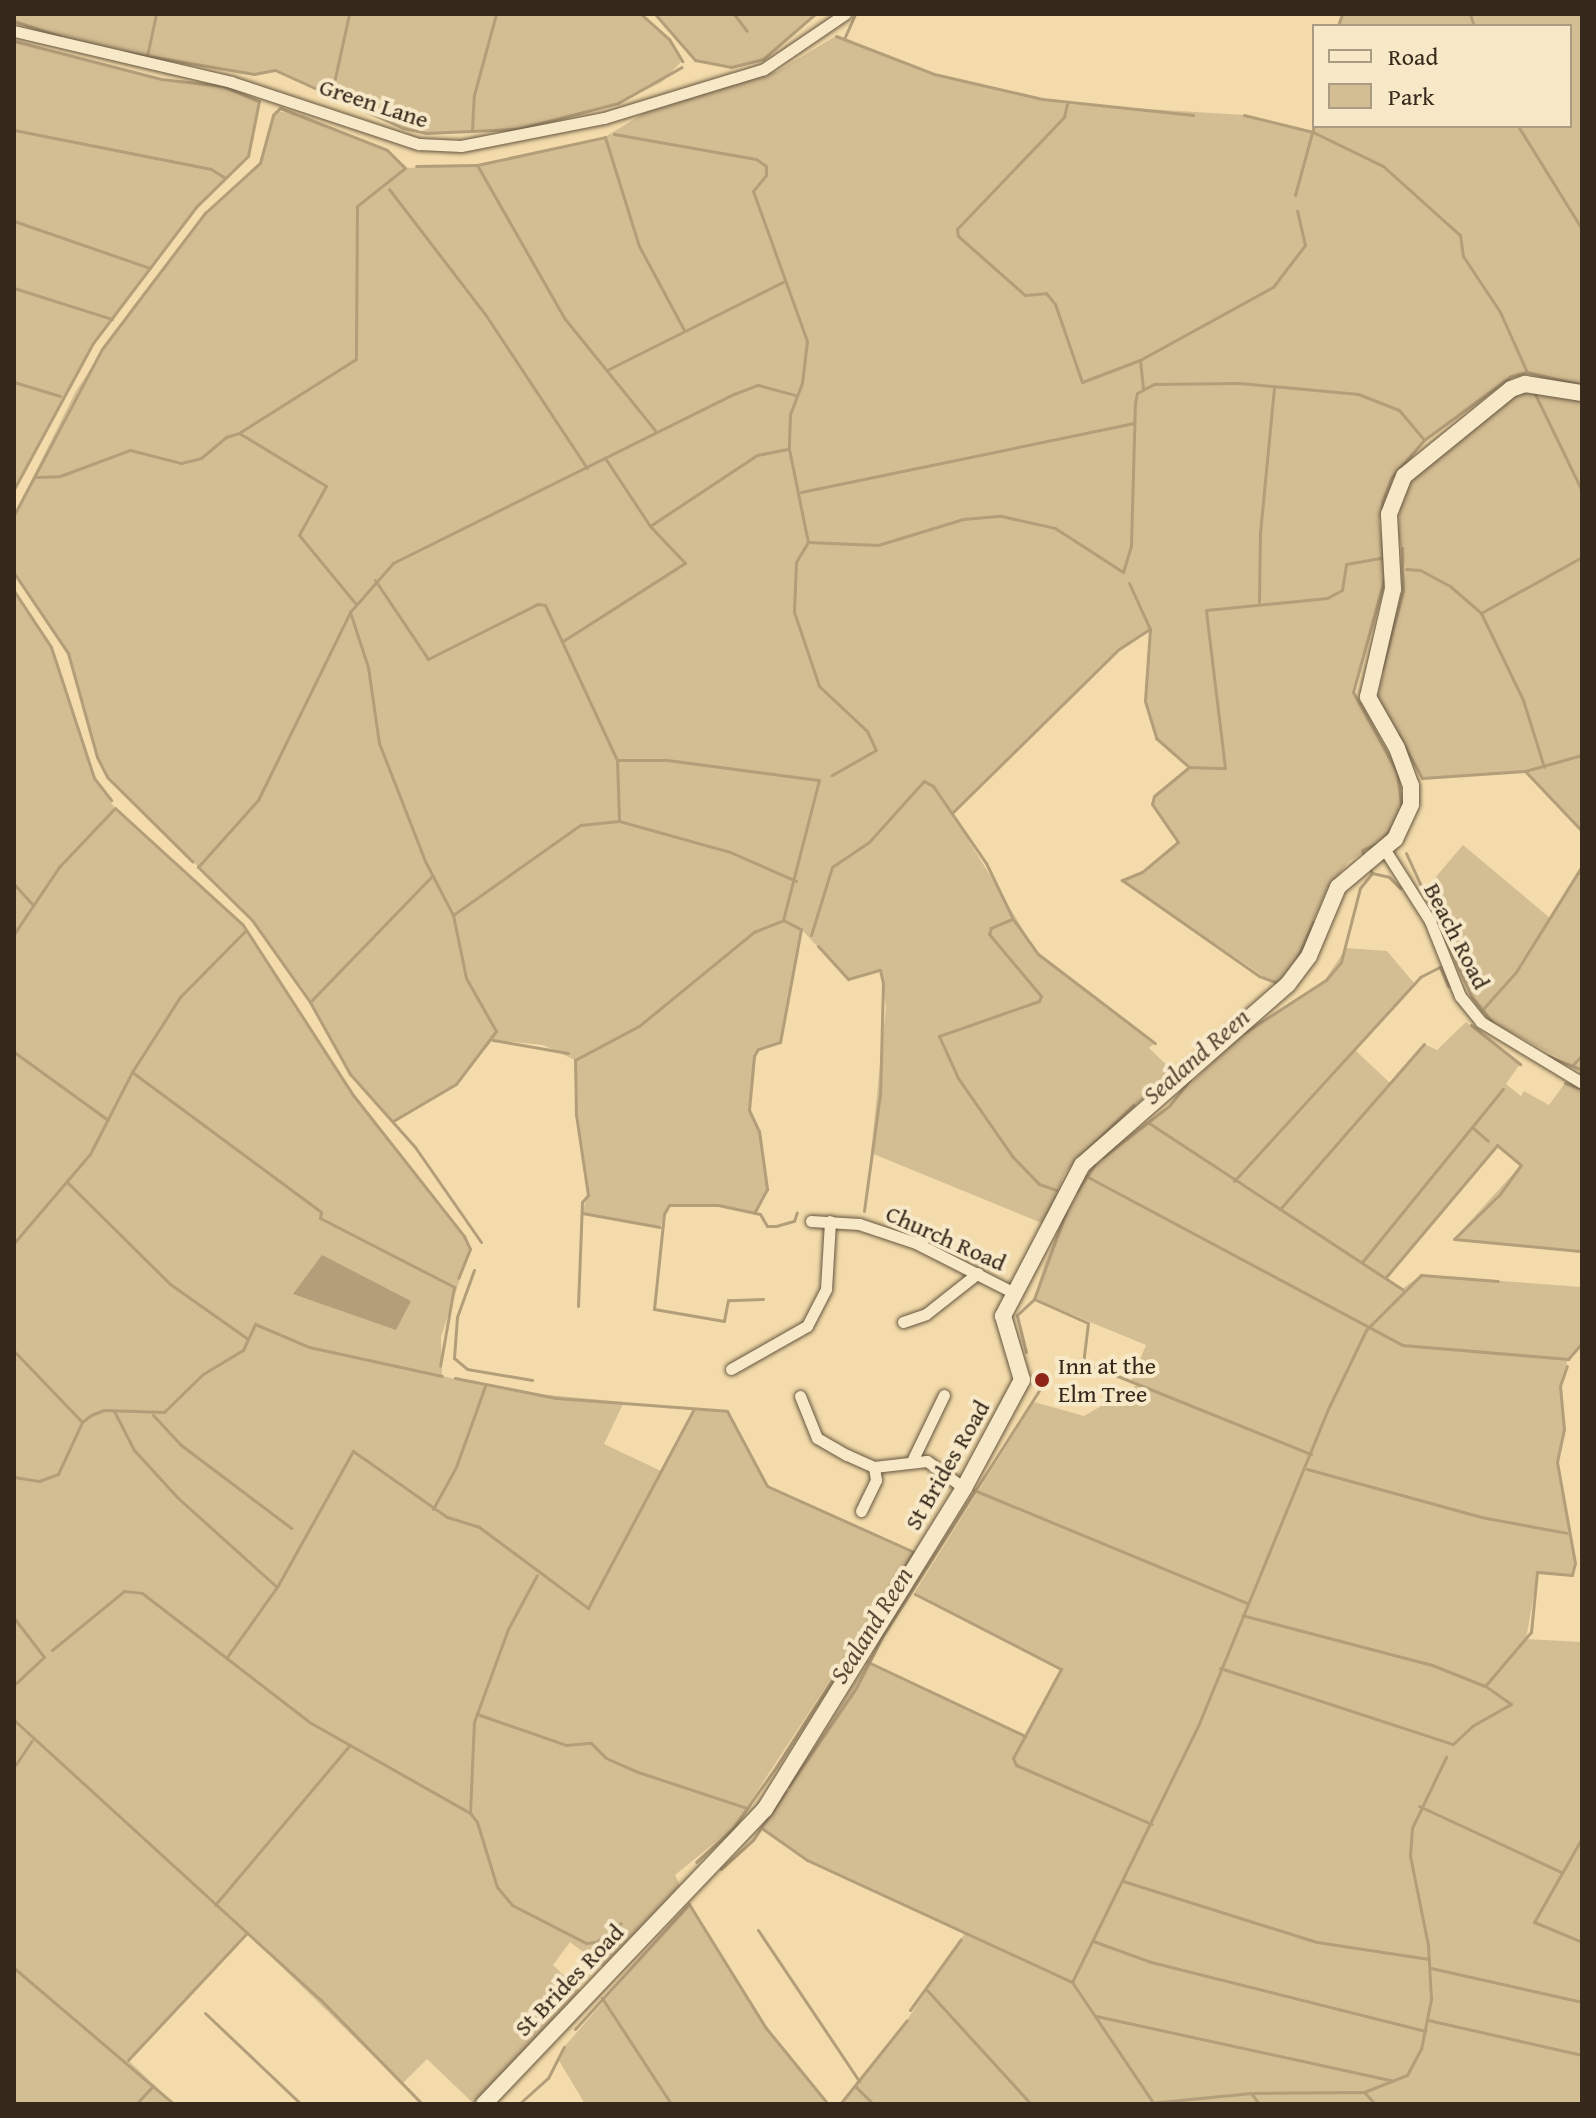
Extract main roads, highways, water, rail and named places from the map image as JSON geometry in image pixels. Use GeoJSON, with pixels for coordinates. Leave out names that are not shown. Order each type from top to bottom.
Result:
{"type":"FeatureCollection","features":[{"type":"Feature","properties":{"kind":"main road","name":"St Brides Road"},"geometry":{"type":"LineString","coordinates":[[484,2104],[765,1809],[964,1488],[1022,1380],[1023,1369],[1002,1325],[1014,1293],[1082,1165],[1288,984],[1309,956],[1338,887],[1405,822],[1411,786],[1397,748],[1368,697],[1393,589],[1389,514],[1397,489],[1421,458],[1511,389],[1525,384],[1582,393]]}},
{"type":"Feature","properties":{"kind":"waterway"},"geometry":{"type":"LineString","coordinates":[[147,56],[156,14]]}},
{"type":"Feature","properties":{"kind":"waterway"},"geometry":{"type":"LineString","coordinates":[[332,92],[349,14]]}},
{"type":"Feature","properties":{"kind":"waterway"},"geometry":{"type":"LineString","coordinates":[[472,130],[474,95],[496,14]]}},
{"type":"Feature","properties":{"kind":"waterway"},"geometry":{"type":"LineString","coordinates":[[641,14],[669,39],[682,61]]}},
{"type":"Feature","properties":{"kind":"waterway"},"geometry":{"type":"LineString","coordinates":[[655,14],[695,60],[731,67],[763,59],[815,14]]}},
{"type":"Feature","properties":{"kind":"waterway"},"geometry":{"type":"LineString","coordinates":[[734,14],[747,31]]}},
{"type":"Feature","properties":{"kind":"waterway"},"geometry":{"type":"LineString","coordinates":[[844,39],[855,14]]}},
{"type":"Feature","properties":{"kind":"waterway"},"geometry":{"type":"LineString","coordinates":[[1339,24],[1342,14]]}},
{"type":"Feature","properties":{"kind":"waterway"},"geometry":{"type":"LineString","coordinates":[[1470,14],[1473,24]]}},
{"type":"Feature","properties":{"kind":"waterway"},"geometry":{"type":"LineString","coordinates":[[14,21],[60,36]]}},
{"type":"Feature","properties":{"kind":"waterway"},"geometry":{"type":"LineString","coordinates":[[836,36],[934,74],[1042,99],[1193,115]]}},
{"type":"Feature","properties":{"kind":"waterway"},"geometry":{"type":"LineString","coordinates":[[14,41],[161,79],[223,86],[259,101],[248,156],[196,207],[93,343],[14,489]]}},
{"type":"Feature","properties":{"kind":"waterway"},"geometry":{"type":"LineString","coordinates":[[125,52],[254,74],[275,70],[403,128],[426,133],[517,129],[618,103],[682,67]]}},
{"type":"Feature","properties":{"kind":"waterway"},"geometry":{"type":"LineString","coordinates":[[1067,104],[1064,117],[957,229],[958,236],[1025,295],[1046,293],[1055,304],[1082,382],[1140,360],[1273,287],[1305,245],[1297,211]]}},
{"type":"Feature","properties":{"kind":"waterway"},"geometry":{"type":"LineString","coordinates":[[14,515],[102,349],[205,213],[260,163],[273,115],[280,108],[387,150],[405,168],[357,206],[356,359],[239,433]]}},
{"type":"Feature","properties":{"kind":"waterway"},"geometry":{"type":"LineString","coordinates":[[1244,115],[1313,132],[1383,166],[1460,235],[1463,256],[1500,312],[1527,372]]}},
{"type":"Feature","properties":{"kind":"waterway"},"geometry":{"type":"LineString","coordinates":[[1295,195],[1313,128]]}},
{"type":"Feature","properties":{"kind":"waterway"},"geometry":{"type":"LineString","coordinates":[[1519,128],[1580,226]]}},
{"type":"Feature","properties":{"kind":"waterway"},"geometry":{"type":"LineString","coordinates":[[14,130],[211,169],[224,177]]}},
{"type":"Feature","properties":{"kind":"waterway"},"geometry":{"type":"LineString","coordinates":[[614,134],[756,159],[766,166],[766,175],[753,191],[807,341],[802,383],[790,414],[789,449],[808,542],[796,562],[794,612],[819,686],[867,731],[876,750],[832,775]]}},
{"type":"Feature","properties":{"kind":"waterway"},"geometry":{"type":"LineString","coordinates":[[416,166],[477,165],[605,137],[639,246],[684,330]]}},
{"type":"Feature","properties":{"kind":"waterway"},"geometry":{"type":"LineString","coordinates":[[477,165],[565,319],[655,430]]}},
{"type":"Feature","properties":{"kind":"waterway"},"geometry":{"type":"LineString","coordinates":[[389,189],[485,314],[587,468]]}},
{"type":"Feature","properties":{"kind":"waterway"},"geometry":{"type":"LineString","coordinates":[[14,221],[150,268]]}},
{"type":"Feature","properties":{"kind":"waterway"},"geometry":{"type":"LineString","coordinates":[[607,370],[785,281]]}},
{"type":"Feature","properties":{"kind":"waterway"},"geometry":{"type":"LineString","coordinates":[[14,288],[112,319]]}},
{"type":"Feature","properties":{"kind":"waterway"},"geometry":{"type":"LineString","coordinates":[[1140,360],[1143,388]]}},
{"type":"Feature","properties":{"kind":"waterway","name":"Sealand Reen"},"geometry":{"type":"LineString","coordinates":[[1383,553],[1382,502],[1391,478],[1424,440],[1511,376],[1527,372],[1582,385]]}},
{"type":"Feature","properties":{"kind":"waterway"},"geometry":{"type":"LineString","coordinates":[[14,382],[60,396]]}},
{"type":"Feature","properties":{"kind":"waterway"},"geometry":{"type":"LineString","coordinates":[[808,542],[878,545],[963,519],[1001,516],[1055,528],[1123,572],[1131,545],[1135,404],[1137,393],[1154,384],[1239,383],[1358,394],[1399,410],[1424,440]]}},
{"type":"Feature","properties":{"kind":"waterway"},"geometry":{"type":"LineString","coordinates":[[481,1242],[415,1147],[350,1074],[310,1002],[252,920],[198,867],[258,800],[350,612],[393,563],[734,394],[758,385],[795,395]]}},
{"type":"Feature","properties":{"kind":"waterway"},"geometry":{"type":"LineString","coordinates":[[1259,602],[1260,533],[1274,387]]}},
{"type":"Feature","properties":{"kind":"waterway"},"geometry":{"type":"LineString","coordinates":[[1533,390],[1582,491]]}},
{"type":"Feature","properties":{"kind":"waterway"},"geometry":{"type":"LineString","coordinates":[[801,492],[1134,423]]}},
{"type":"Feature","properties":{"kind":"waterway"},"geometry":{"type":"LineString","coordinates":[[36,477],[60,476],[130,450],[181,463],[201,458],[226,437],[239,433],[326,486],[299,535],[355,603]]}},
{"type":"Feature","properties":{"kind":"waterway"},"geometry":{"type":"LineString","coordinates":[[650,526],[757,455],[787,449]]}},
{"type":"Feature","properties":{"kind":"waterway"},"geometry":{"type":"LineString","coordinates":[[563,641],[685,563],[650,526],[605,458]]}},
{"type":"Feature","properties":{"kind":"waterway"},"geometry":{"type":"LineString","coordinates":[[1382,669],[1403,591],[1402,548]]}},
{"type":"Feature","properties":{"kind":"waterway"},"geometry":{"type":"LineString","coordinates":[[1129,583],[1150,629],[1145,701],[1156,738],[1189,767],[1225,768],[1206,610],[1327,598],[1342,590],[1346,564],[1384,557]]}},
{"type":"Feature","properties":{"kind":"waterway"},"geometry":{"type":"LineString","coordinates":[[1481,613],[1582,557]]}},
{"type":"Feature","properties":{"kind":"waterway"},"geometry":{"type":"LineString","coordinates":[[1406,569],[1420,570],[1450,586],[1481,613],[1523,700],[1544,767]]}},
{"type":"Feature","properties":{"kind":"waterway"},"geometry":{"type":"LineString","coordinates":[[14,573],[68,653],[97,757],[107,777],[192,861]]}},
{"type":"Feature","properties":{"kind":"waterway","name":"Sealand Reen"},"geometry":{"type":"LineString","coordinates":[[1385,576],[1353,692],[1397,772],[1401,807]]}},
{"type":"Feature","properties":{"kind":"waterway"},"geometry":{"type":"LineString","coordinates":[[375,580],[428,659],[538,604],[545,605],[617,760],[619,821]]}},
{"type":"Feature","properties":{"kind":"waterway"},"geometry":{"type":"LineString","coordinates":[[14,591],[51,647],[94,778],[111,800]]}},
{"type":"Feature","properties":{"kind":"waterway"},"geometry":{"type":"LineString","coordinates":[[350,612],[368,667],[379,743],[425,861],[453,915],[466,978],[496,1031],[456,1084],[393,1121]]}},
{"type":"Feature","properties":{"kind":"waterway"},"geometry":{"type":"LineString","coordinates":[[952,813],[1119,649],[1150,629]]}},
{"type":"Feature","properties":{"kind":"waterway"},"geometry":{"type":"LineString","coordinates":[[1398,734],[1422,778],[1525,771],[1582,755]]}},
{"type":"Feature","properties":{"kind":"waterway"},"geometry":{"type":"LineString","coordinates":[[619,760],[667,760],[819,780],[783,920]]}},
{"type":"Feature","properties":{"kind":"waterway"},"geometry":{"type":"LineString","coordinates":[[1188,768],[1154,796],[1152,804],[1178,842],[1142,872],[1122,880],[1259,976],[1278,983]]}},
{"type":"Feature","properties":{"kind":"waterway"},"geometry":{"type":"LineString","coordinates":[[1525,771],[1582,831]]}},
{"type":"Feature","properties":{"kind":"waterway"},"geometry":{"type":"LineString","coordinates":[[811,935],[832,867],[869,842],[924,781],[933,786],[986,863],[1013,919],[1038,954],[1155,1043]]}},
{"type":"Feature","properties":{"kind":"waterway"},"geometry":{"type":"LineString","coordinates":[[14,934],[59,867],[115,808],[243,925],[353,1095],[464,1236],[470,1249],[458,1278]]}},
{"type":"Feature","properties":{"kind":"waterway"},"geometry":{"type":"LineString","coordinates":[[453,915],[580,825],[619,821],[730,852],[796,881]]}},
{"type":"Feature","properties":{"kind":"waterway","name":"Sealand Reen"},"geometry":{"type":"LineString","coordinates":[[1364,856],[1362,850],[1379,843],[1392,828]]}},
{"type":"Feature","properties":{"kind":"waterway"},"geometry":{"type":"LineString","coordinates":[[1406,853],[1472,997],[1493,1023]]}},
{"type":"Feature","properties":{"kind":"waterway"},"geometry":{"type":"LineString","coordinates":[[1482,1010],[1516,972],[1582,866]]}},
{"type":"Feature","properties":{"kind":"waterway","name":"Sealand Reen"},"geometry":{"type":"LineString","coordinates":[[1244,1033],[1326,980],[1341,962],[1360,888],[1372,873],[1369,867]]}},
{"type":"Feature","properties":{"kind":"waterway"},"geometry":{"type":"LineString","coordinates":[[1372,873],[1389,877],[1400,888]]}},
{"type":"Feature","properties":{"kind":"waterway"},"geometry":{"type":"LineString","coordinates":[[310,1002],[432,876]]}},
{"type":"Feature","properties":{"kind":"waterway"},"geometry":{"type":"LineString","coordinates":[[14,884],[33,905]]}},
{"type":"Feature","properties":{"kind":"waterway"},"geometry":{"type":"LineString","coordinates":[[1012,919],[991,928],[989,934],[1041,996],[1039,1001],[939,1036],[958,1078],[1013,1157],[1039,1184],[1056,1190]]}},
{"type":"Feature","properties":{"kind":"waterway"},"geometry":{"type":"LineString","coordinates":[[578,1306],[582,1202],[588,1195],[576,1115],[575,1060],[639,1026],[754,932],[783,920],[801,929],[780,1042],[758,1049],[754,1056],[749,1110],[759,1131],[767,1189],[754,1213]]}},
{"type":"Feature","properties":{"kind":"waterway"},"geometry":{"type":"LineString","coordinates":[[1295,962],[1313,922]]}},
{"type":"Feature","properties":{"kind":"waterway"},"geometry":{"type":"LineString","coordinates":[[14,1243],[90,1154],[132,1072],[180,997],[245,931]]}},
{"type":"Feature","properties":{"kind":"waterway"},"geometry":{"type":"LineString","coordinates":[[818,946],[848,979],[880,970],[883,983],[880,1094],[864,1211]]}},
{"type":"Feature","properties":{"kind":"waterway"},"geometry":{"type":"LineString","coordinates":[[1234,1181],[1420,977],[1440,967],[1448,986]]}},
{"type":"Feature","properties":{"kind":"waterway"},"geometry":{"type":"LineString","coordinates":[[1471,1025],[1520,1064]]}},
{"type":"Feature","properties":{"kind":"waterway"},"geometry":{"type":"LineString","coordinates":[[493,1040],[568,1053]]}},
{"type":"Feature","properties":{"kind":"waterway"},"geometry":{"type":"LineString","coordinates":[[1280,1209],[1424,1044]]}},
{"type":"Feature","properties":{"kind":"waterway"},"geometry":{"type":"LineString","coordinates":[[14,1052],[108,1120]]}},
{"type":"Feature","properties":{"kind":"waterway"},"geometry":{"type":"LineString","coordinates":[[1572,1066],[1582,1055]]}},
{"type":"Feature","properties":{"kind":"waterway"},"geometry":{"type":"LineString","coordinates":[[1548,1056],[1582,1070]]}},
{"type":"Feature","properties":{"kind":"waterway"},"geometry":{"type":"LineString","coordinates":[[132,1072],[321,1212],[320,1218],[454,1287],[440,1366]]}},
{"type":"Feature","properties":{"kind":"waterway","name":"Sealand Reen"},"geometry":{"type":"LineString","coordinates":[[1103,1157],[1169,1106],[1190,1080]]}},
{"type":"Feature","properties":{"kind":"waterway"},"geometry":{"type":"LineString","coordinates":[[1565,1083],[1582,1089]]}},
{"type":"Feature","properties":{"kind":"waterway"},"geometry":{"type":"LineString","coordinates":[[1363,1261],[1503,1089]]}},
{"type":"Feature","properties":{"kind":"waterway"},"geometry":{"type":"LineString","coordinates":[[1080,1156],[1133,1105]]}},
{"type":"Feature","properties":{"kind":"waterway"},"geometry":{"type":"LineString","coordinates":[[1149,1123],[1402,1289]]}},
{"type":"Feature","properties":{"kind":"waterway"},"geometry":{"type":"LineString","coordinates":[[1472,1127],[1488,1141]]}},
{"type":"Feature","properties":{"kind":"waterway"},"geometry":{"type":"LineString","coordinates":[[1386,1277],[1497,1145],[1521,1165],[1500,1194],[1454,1239],[1582,1251]]}},
{"type":"Feature","properties":{"kind":"waterway"},"geometry":{"type":"LineString","coordinates":[[1047,1214],[1075,1162]]}},
{"type":"Feature","properties":{"kind":"waterway","name":"Sealand Reen"},"geometry":{"type":"LineString","coordinates":[[1077,1191],[1095,1164]]}},
{"type":"Feature","properties":{"kind":"waterway"},"geometry":{"type":"LineString","coordinates":[[1086,1176],[1402,1345],[1568,1359],[1582,1343]]}},
{"type":"Feature","properties":{"kind":"waterway"},"geometry":{"type":"LineString","coordinates":[[67,1182],[170,1284],[248,1339]]}},
{"type":"Feature","properties":{"kind":"waterway"},"geometry":{"type":"LineString","coordinates":[[763,1299],[728,1300],[724,1321],[654,1309],[664,1214],[669,1205],[718,1205],[760,1214],[767,1226],[776,1226],[794,1221],[797,1212]]}},
{"type":"Feature","properties":{"kind":"waterway","name":"Sealand Reen"},"geometry":{"type":"LineString","coordinates":[[1026,1352],[1017,1315],[1034,1299],[1066,1212]]}},
{"type":"Feature","properties":{"kind":"waterway"},"geometry":{"type":"LineString","coordinates":[[582,1213],[660,1227]]}},
{"type":"Feature","properties":{"kind":"waterway"},"geometry":{"type":"LineString","coordinates":[[474,1270],[457,1317],[454,1358],[467,1369],[532,1380]]}},
{"type":"Feature","properties":{"kind":"waterway"},"geometry":{"type":"LineString","coordinates":[[1072,1982],[1198,1726],[1329,1407],[1366,1330],[1421,1275],[1498,1281]]}},
{"type":"Feature","properties":{"kind":"waterway"},"geometry":{"type":"LineString","coordinates":[[1034,1299],[1088,1323],[1083,1362],[1311,1454]]}},
{"type":"Feature","properties":{"kind":"waterway"},"geometry":{"type":"LineString","coordinates":[[14,1477],[39,1481],[58,1474],[82,1422],[91,1415],[104,1410],[164,1412],[203,1374],[243,1350],[255,1324],[309,1347],[442,1376]]}},
{"type":"Feature","properties":{"kind":"waterway"},"geometry":{"type":"LineString","coordinates":[[14,1351],[82,1422]]}},
{"type":"Feature","properties":{"kind":"waterway"},"geometry":{"type":"LineString","coordinates":[[1485,1686],[1531,1632],[1537,1572],[1572,1575],[1575,1563],[1557,1462],[1564,1430],[1560,1386],[1567,1366]]}},
{"type":"Feature","properties":{"kind":"waterway"},"geometry":{"type":"LineString","coordinates":[[455,1378],[556,1398],[727,1411],[767,1486],[914,1552],[776,1767],[733,1828],[696,1862]]}},
{"type":"Feature","properties":{"kind":"waterway"},"geometry":{"type":"LineString","coordinates":[[433,1509],[456,1467],[485,1386]]}},
{"type":"Feature","properties":{"kind":"waterway","name":"Sealand Reen"},"geometry":{"type":"LineString","coordinates":[[789,1786],[856,1688],[882,1637],[1039,1391]]}},
{"type":"Feature","properties":{"kind":"waterway"},"geometry":{"type":"LineString","coordinates":[[227,1657],[277,1587],[353,1451],[447,1517],[479,1527],[588,1608],[694,1409]]}},
{"type":"Feature","properties":{"kind":"waterway"},"geometry":{"type":"LineString","coordinates":[[114,1411],[134,1450],[178,1498],[277,1587]]}},
{"type":"Feature","properties":{"kind":"waterway"},"geometry":{"type":"LineString","coordinates":[[153,1415],[181,1445],[291,1528]]}},
{"type":"Feature","properties":{"kind":"waterway"},"geometry":{"type":"LineString","coordinates":[[1307,1469],[1481,1517],[1567,1533]]}},
{"type":"Feature","properties":{"kind":"waterway"},"geometry":{"type":"LineString","coordinates":[[974,1490],[1247,1603]]}},
{"type":"Feature","properties":{"kind":"waterway"},"geometry":{"type":"LineString","coordinates":[[470,1813],[474,1722],[508,1629],[537,1575]]}},
{"type":"Feature","properties":{"kind":"waterway"},"geometry":{"type":"LineString","coordinates":[[52,1650],[124,1591],[142,1593],[311,1723],[470,1813],[477,1822],[497,1887],[512,1905],[586,1943],[596,1942],[621,1923]]}},
{"type":"Feature","properties":{"kind":"waterway"},"geometry":{"type":"LineString","coordinates":[[915,1594],[1061,1669],[1013,1758],[1016,1765],[1152,1824]]}},
{"type":"Feature","properties":{"kind":"waterway"},"geometry":{"type":"LineString","coordinates":[[1220,1668],[1453,1744],[1472,1726],[1511,1704],[1485,1686],[1432,1665],[1242,1615]]}},
{"type":"Feature","properties":{"kind":"waterway"},"geometry":{"type":"LineString","coordinates":[[14,1618],[44,1657],[14,1685]]}},
{"type":"Feature","properties":{"kind":"waterway"},"geometry":{"type":"LineString","coordinates":[[868,1662],[1025,1736]]}},
{"type":"Feature","properties":{"kind":"waterway"},"geometry":{"type":"LineString","coordinates":[[477,1714],[566,1745],[591,1743],[606,1758],[638,1772],[747,1808]]}},
{"type":"Feature","properties":{"kind":"waterway"},"geometry":{"type":"LineString","coordinates":[[14,1720],[320,1999],[422,2104]]}},
{"type":"Feature","properties":{"kind":"waterway"},"geometry":{"type":"LineString","coordinates":[[14,1767],[32,1740]]}},
{"type":"Feature","properties":{"kind":"waterway"},"geometry":{"type":"LineString","coordinates":[[215,1905],[348,1747]]}},
{"type":"Feature","properties":{"kind":"waterway"},"geometry":{"type":"LineString","coordinates":[[1139,2104],[1251,2093],[1364,2092],[1407,2075],[1421,2049],[1431,1999],[1428,1945],[1410,1856],[1412,1828],[1446,1757]]}},
{"type":"Feature","properties":{"kind":"waterway","name":"Sealand Reen"},"geometry":{"type":"LineString","coordinates":[[721,1869],[753,1840],[785,1792]]}},
{"type":"Feature","properties":{"kind":"waterway"},"geometry":{"type":"LineString","coordinates":[[1419,1806],[1561,1872]]}},
{"type":"Feature","properties":{"kind":"waterway"},"geometry":{"type":"LineString","coordinates":[[763,1829],[807,1860],[1072,1982],[1152,2101]]}},
{"type":"Feature","properties":{"kind":"waterway"},"geometry":{"type":"LineString","coordinates":[[1582,1838],[1534,1922],[1582,1942]]}},
{"type":"Feature","properties":{"kind":"waterway"},"geometry":{"type":"LineString","coordinates":[[1123,1881],[1317,1942],[1429,1959]]}},
{"type":"Feature","properties":{"kind":"waterway"},"geometry":{"type":"LineString","coordinates":[[575,2029],[689,1904],[766,2028],[828,2104]]}},
{"type":"Feature","properties":{"kind":"waterway"},"geometry":{"type":"LineString","coordinates":[[758,1930],[859,2081]]}},
{"type":"Feature","properties":{"kind":"waterway"},"geometry":{"type":"LineString","coordinates":[[128,2060],[247,1933]]}},
{"type":"Feature","properties":{"kind":"waterway"},"geometry":{"type":"LineString","coordinates":[[910,2010],[961,1939]]}},
{"type":"Feature","properties":{"kind":"waterway"},"geometry":{"type":"LineString","coordinates":[[1093,1941],[1151,1962],[1425,2031]]}},
{"type":"Feature","properties":{"kind":"waterway"},"geometry":{"type":"LineString","coordinates":[[14,1968],[174,2104]]}},
{"type":"Feature","properties":{"kind":"waterway"},"geometry":{"type":"LineString","coordinates":[[1431,1968],[1582,2002]]}},
{"type":"Feature","properties":{"kind":"waterway"},"geometry":{"type":"LineString","coordinates":[[926,1989],[1031,2104]]}},
{"type":"Feature","properties":{"kind":"waterway"},"geometry":{"type":"LineString","coordinates":[[602,1998],[671,2104]]}},
{"type":"Feature","properties":{"kind":"waterway"},"geometry":{"type":"LineString","coordinates":[[205,2013],[301,2104]]}},
{"type":"Feature","properties":{"kind":"waterway"},"geometry":{"type":"LineString","coordinates":[[1096,2016],[1393,2081]]}},
{"type":"Feature","properties":{"kind":"waterway"},"geometry":{"type":"LineString","coordinates":[[840,2104],[907,2020]]}},
{"type":"Feature","properties":{"kind":"waterway"},"geometry":{"type":"LineString","coordinates":[[1428,2020],[1582,2055]]}},
{"type":"Feature","properties":{"kind":"waterway"},"geometry":{"type":"LineString","coordinates":[[519,2104],[548,2078],[564,2047]]}},
{"type":"Feature","properties":{"kind":"waterway"},"geometry":{"type":"LineString","coordinates":[[136,2104],[153,2086]]}},
{"type":"Feature","properties":{"kind":"waterway"},"geometry":{"type":"LineString","coordinates":[[855,2086],[873,2104]]}},
{"type":"Feature","properties":{"kind":"waterway"},"geometry":{"type":"LineString","coordinates":[[1364,2092],[1375,2104]]}},
{"type":"Feature","properties":{"kind":"waterway"},"geometry":{"type":"LineString","coordinates":[[1251,2093],[1259,2104]]}},
{"type":"Feature","properties":{"kind":"place","name":"Inn at the Elm Tree"},"geometry":{"type":"Point","coordinates":[1042,1380]}}]}
